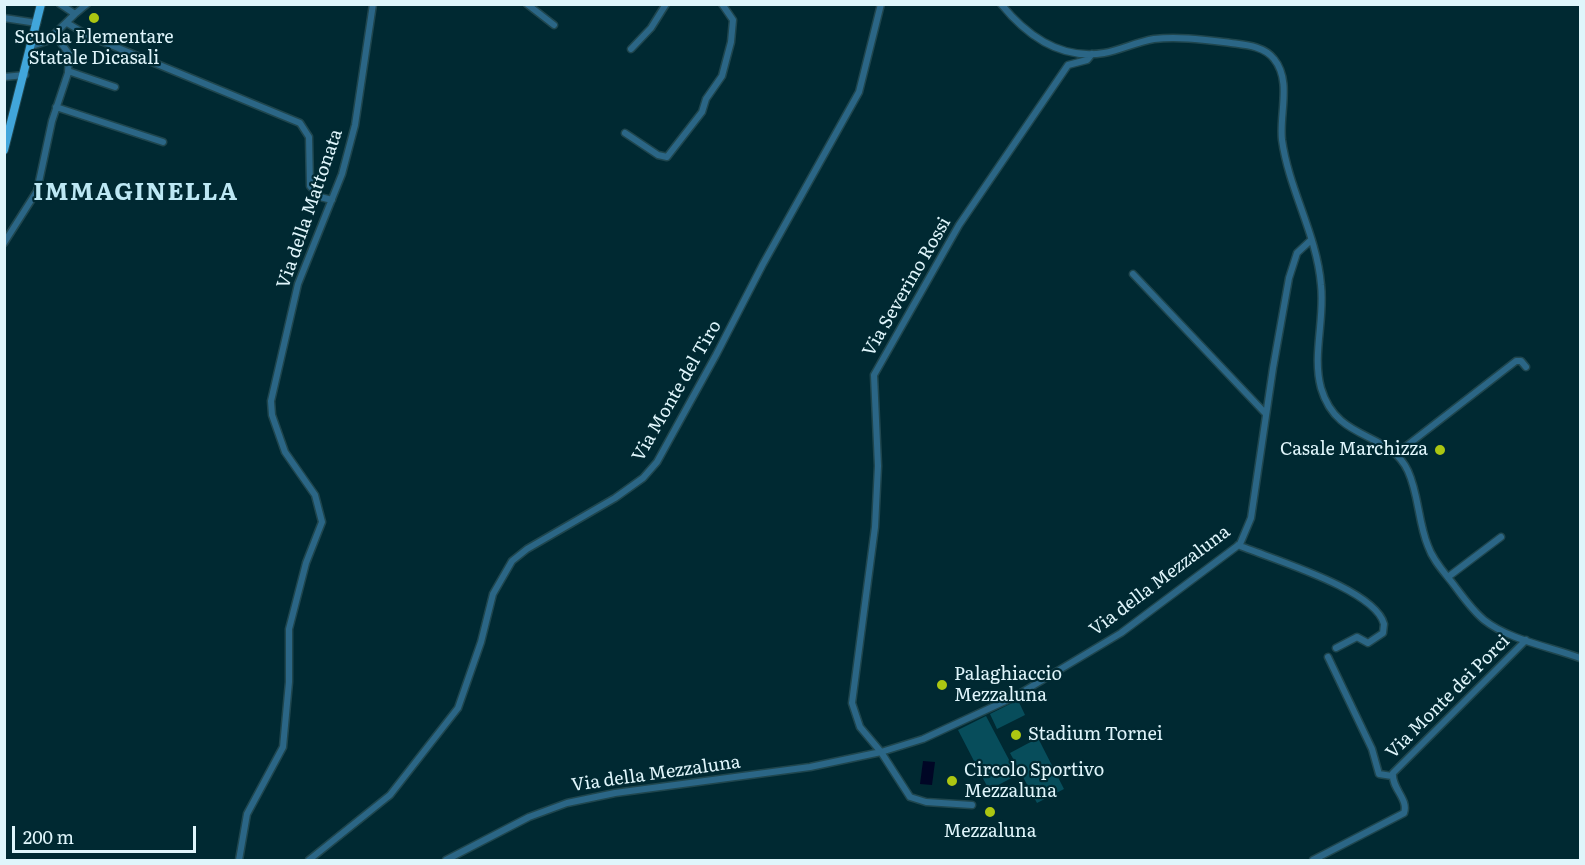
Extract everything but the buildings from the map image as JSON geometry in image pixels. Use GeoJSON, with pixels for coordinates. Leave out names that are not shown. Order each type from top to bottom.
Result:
{"type":"FeatureCollection","features":[{"type":"Feature","properties":{"kind":"main road"},"geometry":{"type":"LineString","coordinates":[[4,150],[8,124],[25,75],[41,4]]}},
{"type":"Feature","properties":{"kind":"street"},"geometry":{"type":"LineString","coordinates":[[60,4],[74,14]]}},
{"type":"Feature","properties":{"kind":"street"},"geometry":{"type":"LineString","coordinates":[[32,46],[47,41],[55,35],[74,14],[87,4]]}},
{"type":"Feature","properties":{"kind":"street","name":"Via della Mattonata"},"geometry":{"type":"LineString","coordinates":[[239,861],[248,814],[283,747],[289,682],[289,629],[306,563],[321,528],[322,513],[318,500],[286,456],[271,406],[298,284],[342,174],[360,103],[374,4]]}},
{"type":"Feature","properties":{"kind":"street"},"geometry":{"type":"LineString","coordinates":[[527,4],[554,25]]}},
{"type":"Feature","properties":{"kind":"street"},"geometry":{"type":"LineString","coordinates":[[632,49],[651,28],[666,4]]}},
{"type":"Feature","properties":{"kind":"street"},"geometry":{"type":"LineString","coordinates":[[625,133],[658,155],[667,157],[702,112],[705,99],[722,76],[731,42],[733,20],[722,4]]}},
{"type":"Feature","properties":{"kind":"street","name":"Via Monte del Tiro"},"geometry":{"type":"LineString","coordinates":[[309,861],[345,834],[390,795],[458,708],[472,669],[493,594],[512,561],[527,549],[615,498],[643,478],[657,462],[859,92],[881,4]]}},
{"type":"Feature","properties":{"kind":"street"},"geometry":{"type":"LineString","coordinates":[[1001,4],[1021,27],[1042,42],[1063,50],[1092,54],[1144,41],[1173,38],[1246,45],[1271,55],[1278,66],[1283,86],[1281,128],[1285,159],[1311,240],[1322,286],[1318,365],[1323,394],[1332,411],[1343,424],[1396,454],[1411,479],[1427,545],[1448,577],[1484,620],[1526,640],[1581,658]]}},
{"type":"Feature","properties":{"kind":"street"},"geometry":{"type":"LineString","coordinates":[[4,18],[37,23]]}},
{"type":"Feature","properties":{"kind":"street"},"geometry":{"type":"LineString","coordinates":[[67,23],[89,36],[300,123],[309,137],[310,186],[320,197],[332,200]]}},
{"type":"Feature","properties":{"kind":"street"},"geometry":{"type":"LineString","coordinates":[[4,243],[37,191],[56,107],[68,71],[69,54],[55,35]]}},
{"type":"Feature","properties":{"kind":"street","name":"Via Severino Rossi"},"geometry":{"type":"LineString","coordinates":[[881,752],[860,727],[852,703],[876,516],[878,466],[874,376],[956,231],[1024,128],[1068,65],[1087,60],[1092,54]]}},
{"type":"Feature","properties":{"kind":"street"},"geometry":{"type":"LineString","coordinates":[[68,71],[115,87]]}},
{"type":"Feature","properties":{"kind":"street"},"geometry":{"type":"LineString","coordinates":[[4,77],[25,75]]}},
{"type":"Feature","properties":{"kind":"street"},"geometry":{"type":"LineString","coordinates":[[56,107],[163,142]]}},
{"type":"Feature","properties":{"kind":"street","name":"Via della Mezzaluna"},"geometry":{"type":"LineString","coordinates":[[446,861],[529,817],[567,802],[615,793],[810,767],[881,752],[932,735],[991,709],[1120,633],[1238,545],[1248,530],[1293,262],[1301,247],[1311,240]]}},
{"type":"Feature","properties":{"kind":"street"},"geometry":{"type":"LineString","coordinates":[[1133,274],[1266,414]]}},
{"type":"Feature","properties":{"kind":"street"},"geometry":{"type":"LineString","coordinates":[[1396,454],[1516,361],[1521,361],[1526,367]]}},
{"type":"Feature","properties":{"kind":"street"},"geometry":{"type":"LineString","coordinates":[[1448,577],[1501,537]]}},
{"type":"Feature","properties":{"kind":"street"},"geometry":{"type":"LineString","coordinates":[[1238,545],[1344,587],[1377,610],[1384,624],[1381,635],[1368,644],[1357,637],[1336,648]]}},
{"type":"Feature","properties":{"kind":"street","name":"Via Monte dei Porci"},"geometry":{"type":"LineString","coordinates":[[1313,861],[1404,813],[1406,806],[1392,776],[1526,640]]}},
{"type":"Feature","properties":{"kind":"street"},"geometry":{"type":"LineString","coordinates":[[1328,657],[1372,749],[1379,774],[1392,776]]}},
{"type":"Feature","properties":{"kind":"street"},"geometry":{"type":"LineString","coordinates":[[881,752],[895,771],[904,791],[912,798],[926,802],[972,805]]}},
{"type":"Feature","properties":{"kind":"shaded area"},"geometry":{"type":"Polygon","coordinates":[[[1018,700],[1025,715],[997,729],[990,714],[1018,700]]]}},
{"type":"Feature","properties":{"kind":"shaded area"},"geometry":{"type":"Polygon","coordinates":[[[986,716],[1017,775],[989,790],[958,730],[986,716]]]}},
{"type":"Feature","properties":{"kind":"shaded area"},"geometry":{"type":"Polygon","coordinates":[[[1038,738],[1064,789],[1037,803],[1010,753],[1038,738]]]}},
{"type":"Feature","properties":{"kind":"shaded area"},"geometry":{"type":"Polygon","coordinates":[[[923,761],[935,762],[932,785],[920,784],[923,761]]]}},
{"type":"Feature","properties":{"kind":"place","name":"Scuola Elementare Statale Dicasali"},"geometry":{"type":"Point","coordinates":[94,18]}},
{"type":"Feature","properties":{"kind":"place","name":"Casale Marchizza"},"geometry":{"type":"Point","coordinates":[1440,450]}},
{"type":"Feature","properties":{"kind":"place","name":"Palaghiaccio Mezzaluna"},"geometry":{"type":"Point","coordinates":[942,685]}},
{"type":"Feature","properties":{"kind":"place","name":"Stadium Tornei"},"geometry":{"type":"Point","coordinates":[1016,735]}},
{"type":"Feature","properties":{"kind":"place","name":"Circolo Sportivo Mezzaluna"},"geometry":{"type":"Point","coordinates":[952,781]}},
{"type":"Feature","properties":{"kind":"place","name":"Mezzaluna"},"geometry":{"type":"Point","coordinates":[990,812]}},
{"type":"Feature","properties":{"kind":"district","name":"IMMAGINELLA"},"geometry":{"type":"Point","coordinates":[136,193]}}]}
